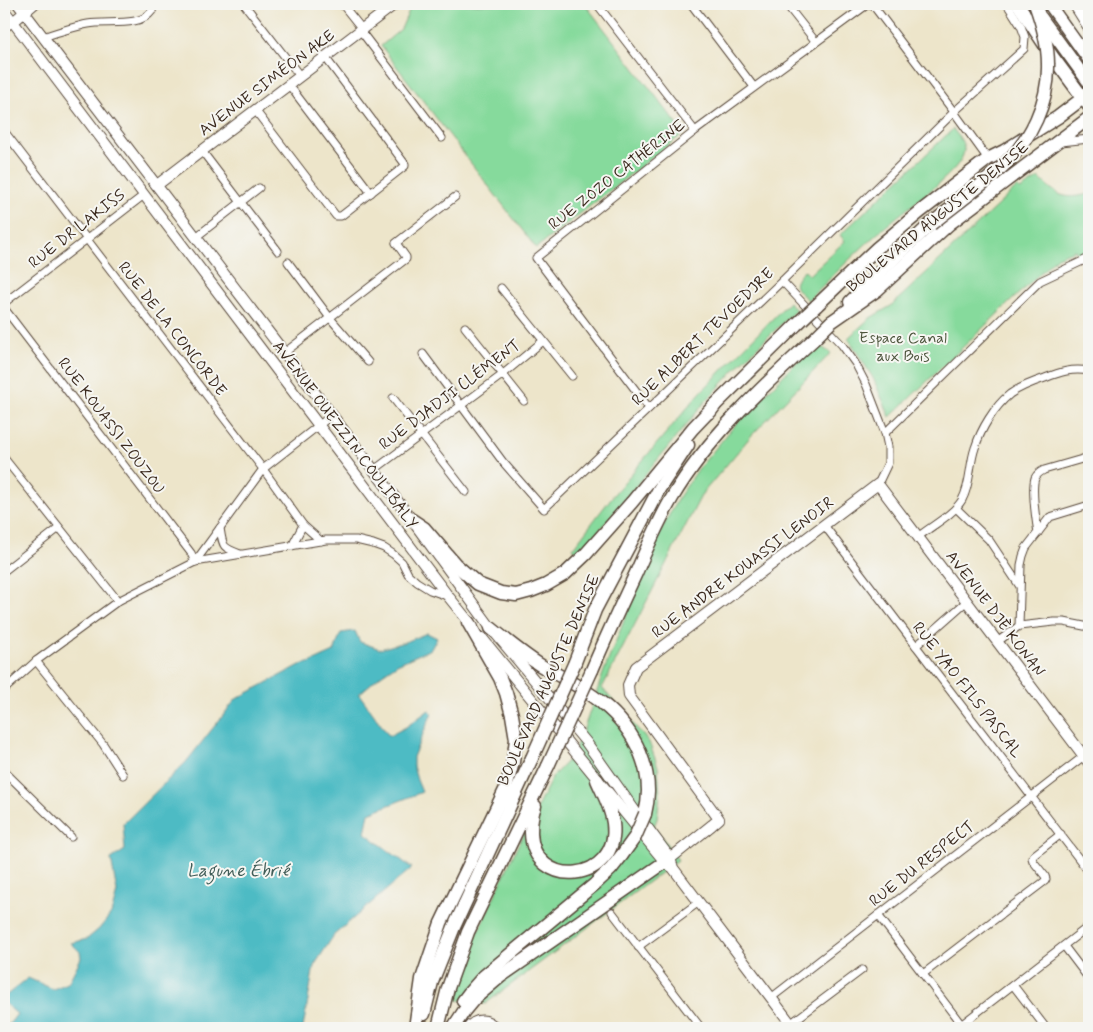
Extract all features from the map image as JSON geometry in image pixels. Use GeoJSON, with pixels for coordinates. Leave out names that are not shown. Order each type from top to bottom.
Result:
{"type":"FeatureCollection","features":[{"type":"Feature","properties":{"kind":"highway"},"geometry":{"type":"LineString","coordinates":[[1018,4],[1052,56],[1087,99]]}},
{"type":"Feature","properties":{"kind":"highway","name":"BOULEVARD AUGUSTE DENISE"},"geometry":{"type":"LineString","coordinates":[[438,1028],[448,988],[468,932],[548,766],[651,539],[672,498],[690,471],[730,421],[772,378],[814,340],[886,266],[931,224],[1003,166],[1018,150],[1031,130],[1042,106],[1047,81],[1048,63],[1042,24],[1035,4]]}},
{"type":"Feature","properties":{"kind":"highway","name":"BOULEVARD AUGUSTE DENISE"},"geometry":{"type":"LineString","coordinates":[[420,1028],[432,982],[454,927],[575,662],[595,610],[659,488],[715,405],[877,248],[921,211],[988,159],[1087,99]]}},
{"type":"Feature","properties":{"kind":"highway","name":"BOULEVARD AUGUSTE DENISE"},"geometry":{"type":"LineString","coordinates":[[831,322],[877,290],[949,224],[1089,118]]}},
{"type":"Feature","properties":{"kind":"highway"},"geometry":{"type":"LineString","coordinates":[[412,520],[424,528],[455,564],[478,584],[501,593],[516,595],[531,591],[565,574],[585,555],[693,428],[715,405]]}},
{"type":"Feature","properties":{"kind":"highway"},"geometry":{"type":"LineString","coordinates":[[415,1028],[422,979],[441,923],[506,788],[513,762],[516,739],[506,693],[500,678],[468,622]]}},
{"type":"Feature","properties":{"kind":"highway"},"geometry":{"type":"LineString","coordinates":[[452,1028],[459,1007],[484,976],[595,884],[610,869],[634,837],[648,801],[645,765],[637,745],[616,715],[580,687],[516,649],[491,628]]}},
{"type":"Feature","properties":{"kind":"highway"},"geometry":{"type":"LineString","coordinates":[[548,766],[532,813],[531,841],[536,853],[544,864],[555,870],[568,873],[592,868],[602,861],[610,849],[614,836],[614,824],[611,810],[597,780]]}},
{"type":"Feature","properties":{"kind":"highway"},"geometry":{"type":"LineString","coordinates":[[452,1028],[474,999],[501,976],[670,863]]}},
{"type":"Feature","properties":{"kind":"main road"},"geometry":{"type":"LineString","coordinates":[[1031,4],[1089,83]]}},
{"type":"Feature","properties":{"kind":"main road"},"geometry":{"type":"LineString","coordinates":[[1049,4],[1089,60]]}},
{"type":"Feature","properties":{"kind":"street","name":"AVENUE OUEZZIN COULIBALY"},"geometry":{"type":"LineString","coordinates":[[18,4],[412,520],[491,628],[586,742],[670,863],[792,1026]]}},
{"type":"Feature","properties":{"kind":"street"},"geometry":{"type":"LineString","coordinates":[[4,29],[34,4]]}},
{"type":"Feature","properties":{"kind":"street"},"geometry":{"type":"LineString","coordinates":[[43,37],[89,24],[132,22],[143,18],[152,11],[154,4]]}},
{"type":"Feature","properties":{"kind":"street"},"geometry":{"type":"LineString","coordinates":[[244,4],[300,76]]}},
{"type":"Feature","properties":{"kind":"street"},"geometry":{"type":"LineString","coordinates":[[342,4],[442,138]]}},
{"type":"Feature","properties":{"kind":"street","name":"AVENUE SIMÉON AKE"},"geometry":{"type":"LineString","coordinates":[[156,185],[395,4]]}},
{"type":"Feature","properties":{"kind":"street"},"geometry":{"type":"LineString","coordinates":[[597,4],[695,131]]}},
{"type":"Feature","properties":{"kind":"street"},"geometry":{"type":"LineString","coordinates":[[691,4],[754,87]]}},
{"type":"Feature","properties":{"kind":"street"},"geometry":{"type":"LineString","coordinates":[[786,4],[816,42]]}},
{"type":"Feature","properties":{"kind":"street"},"geometry":{"type":"LineString","coordinates":[[870,4],[988,159]]}},
{"type":"Feature","properties":{"kind":"street","name":"RUE ZOZO CATHÉRINE"},"geometry":{"type":"LineString","coordinates":[[649,408],[536,258],[695,131],[870,4]]}},
{"type":"Feature","properties":{"kind":"street","name":"RUE ALBERT TEVOEDJRE"},"geometry":{"type":"LineString","coordinates":[[423,354],[504,462],[544,509],[782,281],[954,112],[1024,49],[1025,37],[1008,4]]}},
{"type":"Feature","properties":{"kind":"street"},"geometry":{"type":"LineString","coordinates":[[1087,4],[1075,6],[1089,28]]}},
{"type":"Feature","properties":{"kind":"street","name":"AVENUE OUEZZIN COULIBALY"},"geometry":{"type":"LineString","coordinates":[[4,10],[468,622],[597,780],[670,863]]}},
{"type":"Feature","properties":{"kind":"street"},"geometry":{"type":"LineString","coordinates":[[255,110],[336,216],[341,216],[372,193],[405,166],[405,164],[325,57]]}},
{"type":"Feature","properties":{"kind":"street"},"geometry":{"type":"LineString","coordinates":[[289,85],[372,193]]}},
{"type":"Feature","properties":{"kind":"street","name":"RUE DE LA CONCORDE"},"geometry":{"type":"LineString","coordinates":[[4,132],[263,469],[303,525],[321,541]]}},
{"type":"Feature","properties":{"kind":"street"},"geometry":{"type":"LineString","coordinates":[[1056,143],[1089,139]]}},
{"type":"Feature","properties":{"kind":"street"},"geometry":{"type":"LineString","coordinates":[[202,151],[278,251]]}},
{"type":"Feature","properties":{"kind":"street"},"geometry":{"type":"LineString","coordinates":[[196,237],[259,188]]}},
{"type":"Feature","properties":{"kind":"street","name":"RUE DR LAKISS"},"geometry":{"type":"LineString","coordinates":[[4,303],[144,195]]}},
{"type":"Feature","properties":{"kind":"street"},"geometry":{"type":"LineString","coordinates":[[284,353],[406,259],[396,243],[455,197]]}},
{"type":"Feature","properties":{"kind":"street"},"geometry":{"type":"LineString","coordinates":[[885,433],[1040,281],[1089,258]]}},
{"type":"Feature","properties":{"kind":"street"},"geometry":{"type":"LineString","coordinates":[[288,262],[330,318],[368,362]]}},
{"type":"Feature","properties":{"kind":"street","name":"RUE ANDRE KOUASSI LENOIR"},"geometry":{"type":"LineString","coordinates":[[670,863],[719,819],[629,696],[628,685],[636,667],[878,484],[888,463],[888,447],[885,433],[866,384],[855,363],[842,345],[782,281]]}},
{"type":"Feature","properties":{"kind":"street"},"geometry":{"type":"LineString","coordinates":[[501,288],[572,376]]}},
{"type":"Feature","properties":{"kind":"street","name":"RUE KOUASSI ZOUZOU"},"geometry":{"type":"LineString","coordinates":[[4,308],[191,553],[195,562]]}},
{"type":"Feature","properties":{"kind":"street"},"geometry":{"type":"LineString","coordinates":[[465,327],[524,401]]}},
{"type":"Feature","properties":{"kind":"street","name":"RUE DJADJI CLÉMENT"},"geometry":{"type":"LineString","coordinates":[[374,470],[461,406],[543,341]]}},
{"type":"Feature","properties":{"kind":"street"},"geometry":{"type":"LineString","coordinates":[[918,536],[956,508],[963,498],[968,483],[974,450],[983,429],[991,414],[1010,395],[1026,385],[1059,373],[1078,369],[1089,371]]}},
{"type":"Feature","properties":{"kind":"street"},"geometry":{"type":"LineString","coordinates":[[393,398],[466,492]]}},
{"type":"Feature","properties":{"kind":"street"},"geometry":{"type":"LineString","coordinates":[[195,562],[263,469],[332,415]]}},
{"type":"Feature","properties":{"kind":"street"},"geometry":{"type":"LineString","coordinates":[[1038,533],[1034,484],[1039,473],[1088,457],[1089,468]]}},
{"type":"Feature","properties":{"kind":"street"},"geometry":{"type":"LineString","coordinates":[[4,458],[118,601]]}},
{"type":"Feature","properties":{"kind":"street","name":"AVENUE DJÈ KONAN"},"geometry":{"type":"LineString","coordinates":[[878,484],[997,642],[1088,757]]}},
{"type":"Feature","properties":{"kind":"street"},"geometry":{"type":"LineString","coordinates":[[1019,626],[1020,586],[1023,556],[1026,548],[1050,517],[1089,505]]}},
{"type":"Feature","properties":{"kind":"street"},"geometry":{"type":"LineString","coordinates":[[956,508],[989,540],[1020,586]]}},
{"type":"Feature","properties":{"kind":"street"},"geometry":{"type":"LineString","coordinates":[[292,546],[303,525]]}},
{"type":"Feature","properties":{"kind":"street","name":"RUE YAO FILS PASCAL"},"geometry":{"type":"LineString","coordinates":[[824,525],[1089,872]]}},
{"type":"Feature","properties":{"kind":"street"},"geometry":{"type":"LineString","coordinates":[[4,571],[60,528]]}},
{"type":"Feature","properties":{"kind":"street"},"geometry":{"type":"LineString","coordinates":[[220,528],[224,546],[240,554]]}},
{"type":"Feature","properties":{"kind":"street"},"geometry":{"type":"LineString","coordinates":[[4,690],[36,661],[118,601],[195,562],[321,541],[356,540],[384,548],[402,562],[408,574],[417,582],[430,590],[448,596]]}},
{"type":"Feature","properties":{"kind":"street"},"geometry":{"type":"LineString","coordinates":[[916,646],[966,601]]}},
{"type":"Feature","properties":{"kind":"street"},"geometry":{"type":"LineString","coordinates":[[997,642],[1019,626],[1064,622],[1089,626]]}},
{"type":"Feature","properties":{"kind":"street"},"geometry":{"type":"LineString","coordinates":[[36,661],[103,744],[123,775]]}},
{"type":"Feature","properties":{"kind":"street","name":"RUE DU RESPECT"},"geometry":{"type":"LineString","coordinates":[[771,998],[1032,797],[1088,757]]}},
{"type":"Feature","properties":{"kind":"street"},"geometry":{"type":"LineString","coordinates":[[4,771],[71,837]]}},
{"type":"Feature","properties":{"kind":"street"},"geometry":{"type":"LineString","coordinates":[[923,974],[1045,881],[1045,876],[1032,858],[1061,834]]}},
{"type":"Feature","properties":{"kind":"street"},"geometry":{"type":"LineString","coordinates":[[638,947],[699,902]]}},
{"type":"Feature","properties":{"kind":"street"},"geometry":{"type":"LineString","coordinates":[[612,912],[701,1028]]}},
{"type":"Feature","properties":{"kind":"street"},"geometry":{"type":"LineString","coordinates":[[878,915],[961,1027],[1089,926]]}},
{"type":"Feature","properties":{"kind":"street"},"geometry":{"type":"LineString","coordinates":[[1064,946],[1089,979]]}},
{"type":"Feature","properties":{"kind":"street"},"geometry":{"type":"LineString","coordinates":[[792,1026],[862,970]]}},
{"type":"Feature","properties":{"kind":"street"},"geometry":{"type":"LineString","coordinates":[[1013,985],[1046,1028]]}},
{"type":"Feature","properties":{"kind":"street"},"geometry":{"type":"LineString","coordinates":[[466,1028],[479,1018],[488,1019],[497,1028]]}},
{"type":"Feature","properties":{"kind":"green space"},"geometry":{"type":"Polygon","coordinates":[[[412,4],[585,4],[684,133],[536,248],[381,46],[401,29],[412,4]]]}},
{"type":"Feature","properties":{"kind":"green space"},"geometry":{"type":"Polygon","coordinates":[[[953,129],[962,141],[964,151],[959,163],[952,171],[870,241],[808,300],[799,292],[796,283],[804,270],[809,275],[845,241],[840,235],[953,129]]]}},
{"type":"Feature","properties":{"kind":"green space","name":"Espace Canal aux Bois"},"geometry":{"type":"Polygon","coordinates":[[[1039,178],[1061,195],[1073,197],[1089,194],[1089,248],[1079,255],[1075,250],[1057,257],[890,417],[873,378],[848,338],[870,318],[891,306],[1017,187],[1020,190],[1039,178]]]}},
{"type":"Feature","properties":{"kind":"green space"},"geometry":{"type":"Polygon","coordinates":[[[789,302],[796,310],[746,358],[706,401],[579,555],[573,548],[615,493],[700,393],[789,302]]]}},
{"type":"Feature","properties":{"kind":"green space"},"geometry":{"type":"Polygon","coordinates":[[[815,343],[831,353],[751,436],[702,494],[602,688],[649,742],[658,767],[660,795],[657,819],[654,826],[678,860],[485,1004],[452,999],[455,987],[477,934],[517,847],[553,776],[571,757],[583,731],[604,671],[656,540],[677,500],[699,468],[735,425],[815,343]]]}},
{"type":"Feature","properties":{"kind":"water","name":"Lagune Ébrié"},"geometry":{"type":"Polygon","coordinates":[[[355,631],[360,642],[380,649],[427,633],[437,638],[431,649],[397,664],[359,694],[389,736],[406,727],[429,710],[432,713],[413,757],[413,766],[422,792],[369,813],[365,833],[412,868],[334,935],[314,966],[303,1028],[6,1028],[17,1014],[4,1003],[4,997],[28,978],[53,989],[68,983],[81,958],[80,952],[71,943],[87,939],[99,929],[111,914],[117,892],[111,859],[125,850],[123,824],[186,762],[236,699],[300,665],[334,652],[341,633],[355,631]]]}}]}
